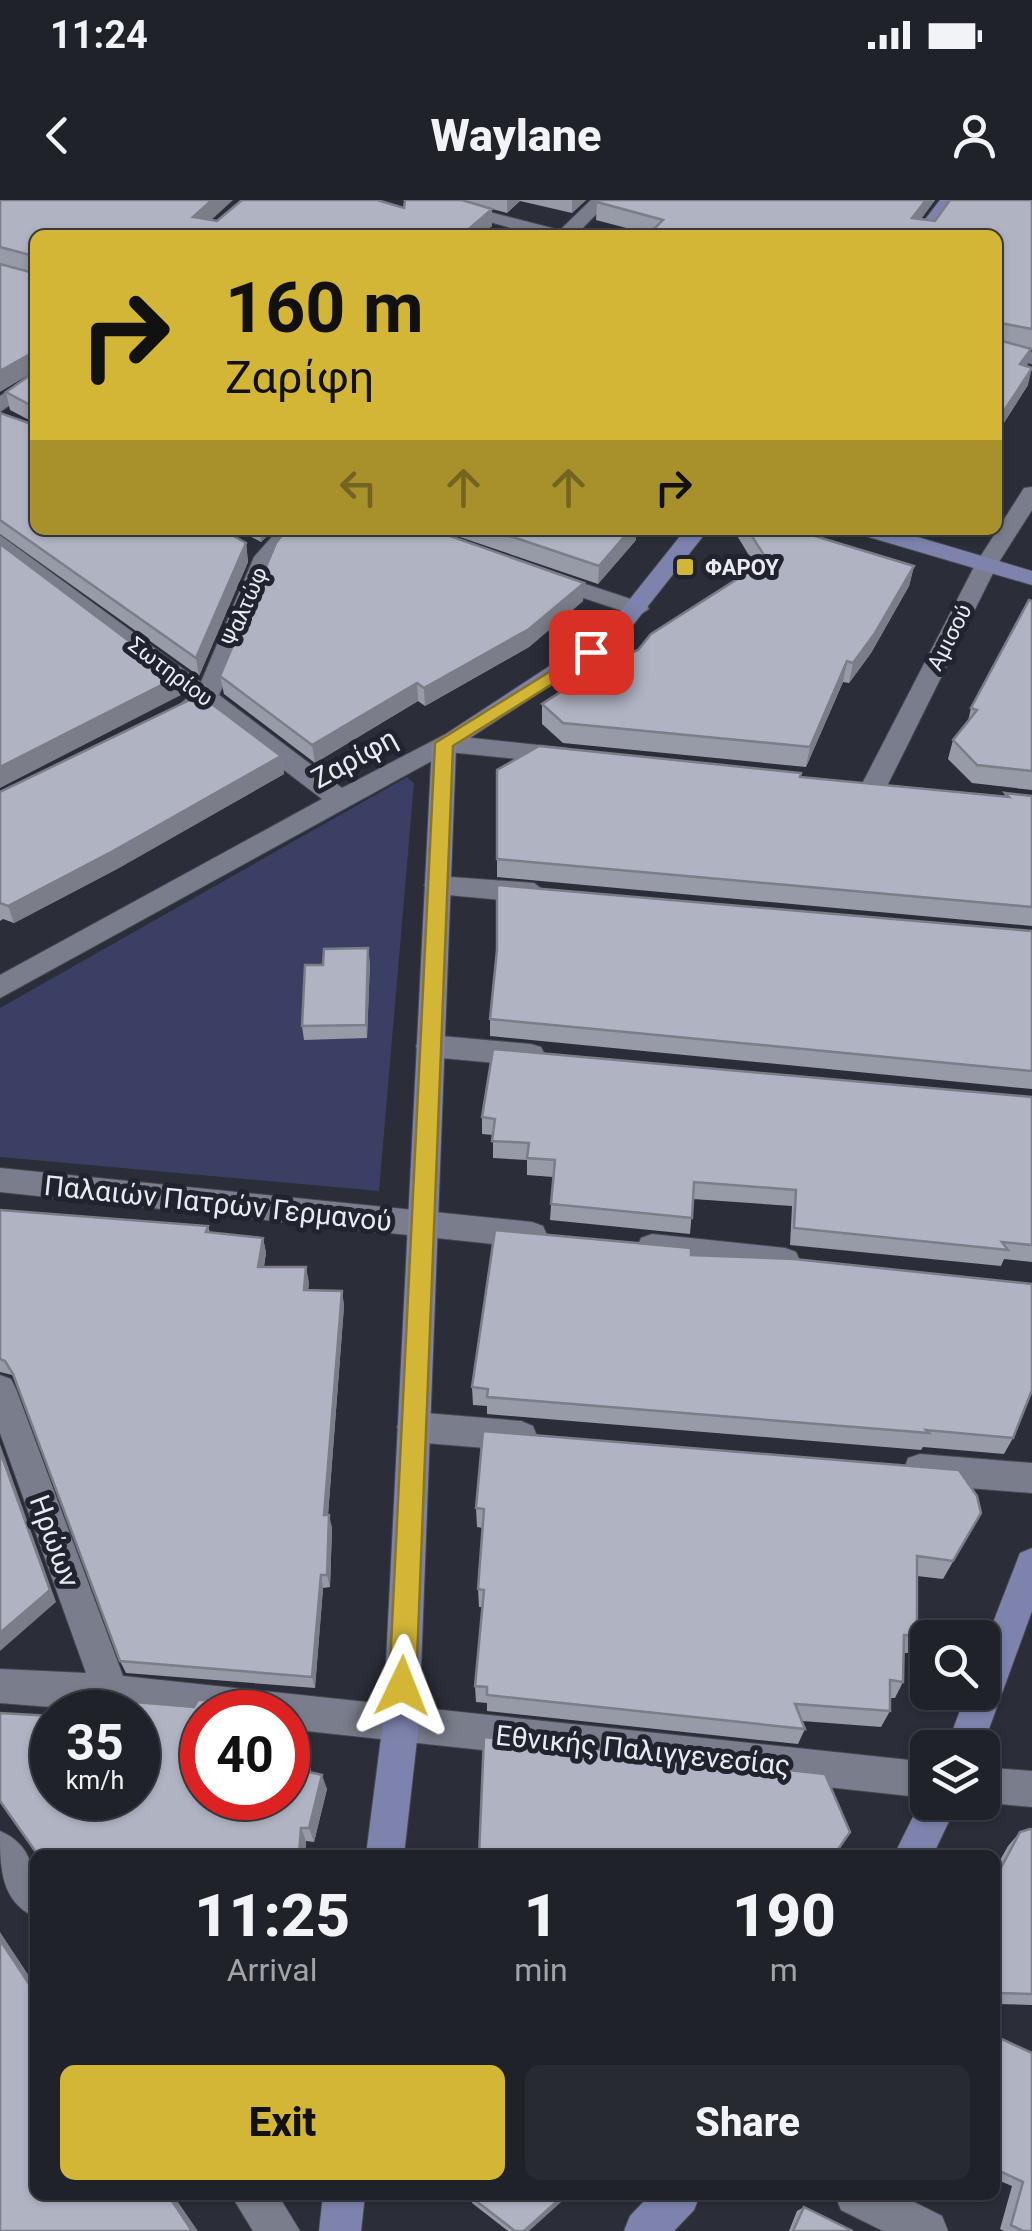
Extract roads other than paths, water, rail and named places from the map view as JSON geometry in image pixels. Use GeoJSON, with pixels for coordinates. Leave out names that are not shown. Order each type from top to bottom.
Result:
{"type":"FeatureCollection","features":[{"type":"Feature","properties":{"kind":"street"},"geometry":{"type":"LineString","coordinates":[[422,200],[538,230]]}},
{"type":"Feature","properties":{"kind":"street"},"geometry":{"type":"LineString","coordinates":[[570,230],[602,200]]}},
{"type":"Feature","properties":{"kind":"street"},"geometry":{"type":"LineString","coordinates":[[926,230],[949,200]]}},
{"type":"Feature","properties":{"kind":"street"},"geometry":{"type":"LineString","coordinates":[[1002,351],[1032,358]]}},
{"type":"Feature","properties":{"kind":"street"},"geometry":{"type":"LineString","coordinates":[[0,406],[30,382]]}},
{"type":"Feature","properties":{"kind":"street","name":"Αμισού"},"geometry":{"type":"LineString","coordinates":[[874,786],[986,564],[1032,492]]}},
{"type":"Feature","properties":{"kind":"street","name":"Ψαλτώφ"},"geometry":{"type":"LineString","coordinates":[[206,697],[256,553],[283,535]]}},
{"type":"Feature","properties":{"kind":"street","name":"Ζαρίφη"},"geometry":{"type":"LineString","coordinates":[[0,988],[444,743],[591,652],[638,609],[693,535]]}},
{"type":"Feature","properties":{"kind":"street"},"geometry":{"type":"LineString","coordinates":[[887,535],[1032,578]]}},
{"type":"Feature","properties":{"kind":"street","name":"Σωτηρίου"},"geometry":{"type":"LineString","coordinates":[[0,542],[341,800]]}},
{"type":"Feature","properties":{"kind":"street"},"geometry":{"type":"LineString","coordinates":[[528,572],[638,609]]}},
{"type":"Feature","properties":{"kind":"street"},"geometry":{"type":"LineString","coordinates":[[172,715],[206,697]]}},
{"type":"Feature","properties":{"kind":"street"},"geometry":{"type":"LineString","coordinates":[[386,1850],[401,1722],[444,743],[600,759]]}},
{"type":"Feature","properties":{"kind":"street"},"geometry":{"type":"LineString","coordinates":[[437,884],[556,895]]}},
{"type":"Feature","properties":{"kind":"street"},"geometry":{"type":"LineString","coordinates":[[430,1046],[566,1058]]}},
{"type":"Feature","properties":{"kind":"street","name":"Παλαιών Πατρών Γερμανού"},"geometry":{"type":"LineString","coordinates":[[0,1180],[560,1238]]}},
{"type":"Feature","properties":{"kind":"street"},"geometry":{"type":"LineString","coordinates":[[619,1244],[816,1264]]}},
{"type":"Feature","properties":{"kind":"street","name":"Ηρώων"},"geometry":{"type":"LineString","coordinates":[[0,1390],[110,1690]]}},
{"type":"Feature","properties":{"kind":"street"},"geometry":{"type":"LineString","coordinates":[[413,1427],[548,1438]]}},
{"type":"Feature","properties":{"kind":"street"},"geometry":{"type":"LineString","coordinates":[[896,1467],[1032,1478]]}},
{"type":"Feature","properties":{"kind":"street"},"geometry":{"type":"LineString","coordinates":[[971,1730],[1032,1564]]}},
{"type":"Feature","properties":{"kind":"street","name":"Εθνικής Παλιγγενεσίας"},"geometry":{"type":"LineString","coordinates":[[0,1686],[74,1690]]}},
{"type":"Feature","properties":{"kind":"street","name":"Εθνικής Παλιγγενεσίας"},"geometry":{"type":"LineString","coordinates":[[160,1697],[910,1778]]}},
{"type":"Feature","properties":{"kind":"street"},"geometry":{"type":"LineString","coordinates":[[1000,1786],[1032,1789]]}},
{"type":"Feature","properties":{"kind":"street"},"geometry":{"type":"LineString","coordinates":[[916,1850],[931,1820]]}},
{"type":"Feature","properties":{"kind":"street"},"geometry":{"type":"LineString","coordinates":[[0,1850],[30,1891]]}},
{"type":"Feature","properties":{"kind":"street"},"geometry":{"type":"LineString","coordinates":[[256,2200],[279,2231]]}},
{"type":"Feature","properties":{"kind":"street"},"geometry":{"type":"LineString","coordinates":[[340,2231],[343,2200]]}},
{"type":"Feature","properties":{"kind":"street"},"geometry":{"type":"LineString","coordinates":[[644,2231],[674,2200]]}},
{"type":"Feature","properties":{"kind":"street"},"geometry":{"type":"LineString","coordinates":[[866,2200],[927,2231]]}},
{"type":"Feature","properties":{"kind":"place","name":"ΦΑΡΟΥ"},"geometry":{"type":"Point","coordinates":[685,567]}}]}
